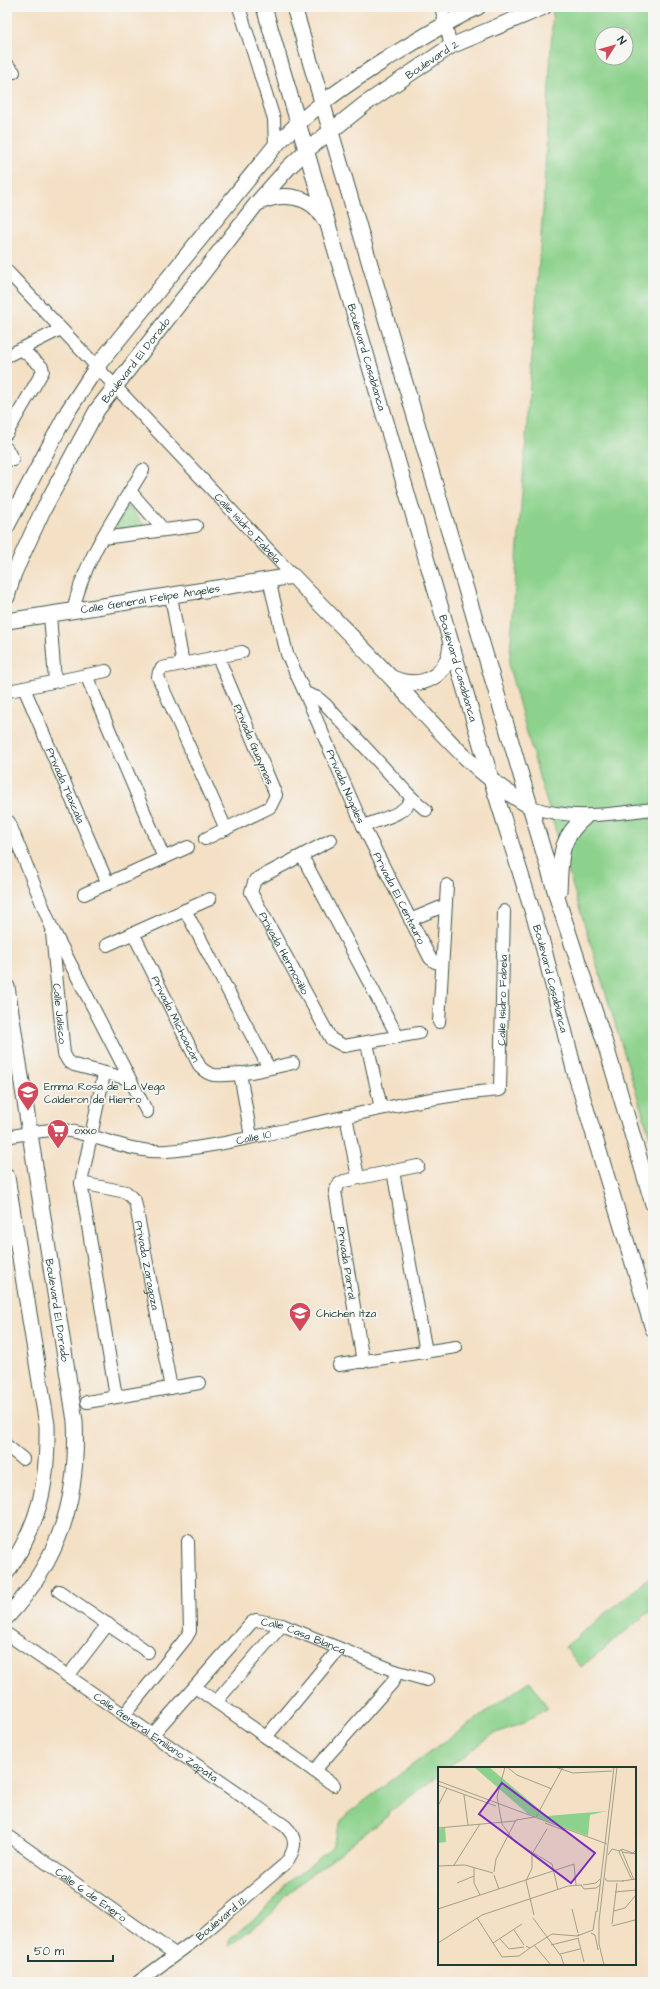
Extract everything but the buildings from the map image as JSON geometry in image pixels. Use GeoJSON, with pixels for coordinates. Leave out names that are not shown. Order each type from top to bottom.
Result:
{"type":"FeatureCollection","features":[{"type":"Feature","properties":{"kind":"main road","name":"Boulevard Casablanca"},"geometry":{"type":"LineString","coordinates":[[264,7],[307,150],[328,228],[452,640],[492,782],[542,942],[574,1069],[653,1329]]}},
{"type":"Feature","properties":{"kind":"main road"},"geometry":{"type":"LineString","coordinates":[[294,7],[559,904],[604,1040],[653,1204]]}},
{"type":"Feature","properties":{"kind":"main road"},"geometry":{"type":"LineString","coordinates":[[7,526],[68,411],[98,366],[275,146],[298,121],[354,80],[444,23],[478,7]]}},
{"type":"Feature","properties":{"kind":"main road","name":"Boulevard 2"},"geometry":{"type":"LineString","coordinates":[[307,150],[365,104],[451,46],[544,7]]}},
{"type":"Feature","properties":{"kind":"main road","name":"Boulevard El Dorado"},"geometry":{"type":"LineString","coordinates":[[7,597],[14,573],[42,512],[97,410],[115,384],[257,203],[307,150]]}},
{"type":"Feature","properties":{"kind":"main road"},"geometry":{"type":"LineString","coordinates":[[257,203],[270,197],[285,195],[299,198],[312,205],[322,215],[328,228]]}},
{"type":"Feature","properties":{"kind":"main road","name":"Calle Isidro Fabela"},"geometry":{"type":"LineString","coordinates":[[293,576],[391,678],[472,766],[512,797],[531,807]]}},
{"type":"Feature","properties":{"kind":"main road","name":"Calle General Felipe Ángeles"},"geometry":{"type":"LineString","coordinates":[[7,622],[293,576]]}},
{"type":"Feature","properties":{"kind":"main road"},"geometry":{"type":"LineString","coordinates":[[391,678],[403,683],[415,684],[433,677],[446,664],[451,652],[452,640]]}},
{"type":"Feature","properties":{"kind":"main road"},"geometry":{"type":"LineString","coordinates":[[559,904],[561,852],[564,842],[574,826],[585,816]]}},
{"type":"Feature","properties":{"kind":"main road","name":"Boulevard El Dorado"},"geometry":{"type":"LineString","coordinates":[[7,987],[31,1132],[74,1414],[76,1454],[73,1487],[66,1516],[56,1546],[41,1573],[7,1618]]}},
{"type":"Feature","properties":{"kind":"main road"},"geometry":{"type":"LineString","coordinates":[[7,1177],[47,1425],[47,1454],[37,1516],[23,1548],[7,1572]]}},
{"type":"Feature","properties":{"kind":"street"},"geometry":{"type":"LineString","coordinates":[[239,7],[274,119],[275,146]]}},
{"type":"Feature","properties":{"kind":"street"},"geometry":{"type":"LineString","coordinates":[[441,7],[451,46]]}},
{"type":"Feature","properties":{"kind":"street","name":"Calle Isidro Fabela"},"geometry":{"type":"LineString","coordinates":[[7,270],[293,576]]}},
{"type":"Feature","properties":{"kind":"street"},"geometry":{"type":"LineString","coordinates":[[7,356],[61,329]]}},
{"type":"Feature","properties":{"kind":"street"},"geometry":{"type":"LineString","coordinates":[[7,433],[43,371],[42,367],[21,349]]}},
{"type":"Feature","properties":{"kind":"street"},"geometry":{"type":"LineString","coordinates":[[73,611],[86,569],[143,470]]}},
{"type":"Feature","properties":{"kind":"street"},"geometry":{"type":"LineString","coordinates":[[130,491],[164,530]]}},
{"type":"Feature","properties":{"kind":"street"},"geometry":{"type":"LineString","coordinates":[[103,538],[196,526]]}},
{"type":"Feature","properties":{"kind":"street","name":"Privada Nogales"},"geometry":{"type":"LineString","coordinates":[[269,580],[287,654],[306,693],[363,826],[402,811],[409,805],[412,798]]}},
{"type":"Feature","properties":{"kind":"street"},"geometry":{"type":"LineString","coordinates":[[171,596],[183,664]]}},
{"type":"Feature","properties":{"kind":"street"},"geometry":{"type":"LineString","coordinates":[[50,616],[55,682]]}},
{"type":"Feature","properties":{"kind":"street"},"geometry":{"type":"LineString","coordinates":[[226,829],[158,677],[162,668],[242,652]]}},
{"type":"Feature","properties":{"kind":"street","name":"Privada Guaymas"},"geometry":{"type":"LineString","coordinates":[[205,839],[270,807],[276,795],[218,658]]}},
{"type":"Feature","properties":{"kind":"street"},"geometry":{"type":"LineString","coordinates":[[9,691],[106,671]]}},
{"type":"Feature","properties":{"kind":"street"},"geometry":{"type":"LineString","coordinates":[[86,675],[164,858]]}},
{"type":"Feature","properties":{"kind":"street","name":"Privada Tlaxcala"},"geometry":{"type":"LineString","coordinates":[[24,688],[108,884]]}},
{"type":"Feature","properties":{"kind":"street"},"geometry":{"type":"LineString","coordinates":[[306,693],[318,698],[326,705],[412,798],[426,810]]}},
{"type":"Feature","properties":{"kind":"street"},"geometry":{"type":"LineString","coordinates":[[531,807],[549,813],[585,816],[653,809]]}},
{"type":"Feature","properties":{"kind":"street","name":"Calle Jalisco"},"geometry":{"type":"LineString","coordinates":[[8,822],[51,926],[128,1079],[147,1112]]}},
{"type":"Feature","properties":{"kind":"street","name":"Privada El Centauro"},"geometry":{"type":"LineString","coordinates":[[363,826],[430,958],[435,962],[442,963]]}},
{"type":"Feature","properties":{"kind":"street","name":"Privada Hermosillo"},"geometry":{"type":"LineString","coordinates":[[331,840],[254,880],[250,892],[331,1039],[344,1046],[419,1033]]}},
{"type":"Feature","properties":{"kind":"street"},"geometry":{"type":"LineString","coordinates":[[84,894],[188,847]]}},
{"type":"Feature","properties":{"kind":"street"},"geometry":{"type":"LineString","coordinates":[[302,856],[398,1037]]}},
{"type":"Feature","properties":{"kind":"street"},"geometry":{"type":"LineString","coordinates":[[439,1022],[447,885]]}},
{"type":"Feature","properties":{"kind":"street"},"geometry":{"type":"LineString","coordinates":[[107,945],[210,899]]}},
{"type":"Feature","properties":{"kind":"street"},"geometry":{"type":"LineString","coordinates":[[410,920],[446,905]]}},
{"type":"Feature","properties":{"kind":"street"},"geometry":{"type":"LineString","coordinates":[[185,910],[269,1068]]}},
{"type":"Feature","properties":{"kind":"street","name":"Calle Isidro Fabela"},"geometry":{"type":"LineString","coordinates":[[500,1090],[504,911]]}},
{"type":"Feature","properties":{"kind":"street","name":"Calle Jalisco"},"geometry":{"type":"LineString","coordinates":[[51,926],[64,1054],[68,1061],[74,1065],[128,1079]]}},
{"type":"Feature","properties":{"kind":"street","name":"Privada Michoacán"},"geometry":{"type":"LineString","coordinates":[[133,934],[200,1067],[206,1072],[214,1075],[269,1068],[293,1063]]}},
{"type":"Feature","properties":{"kind":"street"},"geometry":{"type":"LineString","coordinates":[[367,1043],[381,1108]]}},
{"type":"Feature","properties":{"kind":"street"},"geometry":{"type":"LineString","coordinates":[[240,1072],[251,1137]]}},
{"type":"Feature","properties":{"kind":"street"},"geometry":{"type":"LineString","coordinates":[[104,1074],[81,1183],[116,1397]]}},
{"type":"Feature","properties":{"kind":"street","name":"Calle 10"},"geometry":{"type":"LineString","coordinates":[[7,1137],[31,1132],[54,1130],[146,1151],[165,1152],[251,1137],[381,1108],[457,1094],[500,1090]]}},
{"type":"Feature","properties":{"kind":"street"},"geometry":{"type":"LineString","coordinates":[[346,1116],[358,1177]]}},
{"type":"Feature","properties":{"kind":"street","name":"Privada Parral"},"geometry":{"type":"LineString","coordinates":[[363,1362],[335,1191],[338,1184],[344,1180],[418,1166]]}},
{"type":"Feature","properties":{"kind":"street"},"geometry":{"type":"LineString","coordinates":[[393,1171],[426,1352]]}},
{"type":"Feature","properties":{"kind":"street","name":"Privada Zaragoza"},"geometry":{"type":"LineString","coordinates":[[81,1183],[126,1192],[135,1201],[171,1388]]}},
{"type":"Feature","properties":{"kind":"street"},"geometry":{"type":"LineString","coordinates":[[339,1365],[456,1347]]}},
{"type":"Feature","properties":{"kind":"street"},"geometry":{"type":"LineString","coordinates":[[87,1402],[199,1383]]}},
{"type":"Feature","properties":{"kind":"street"},"geometry":{"type":"LineString","coordinates":[[7,1446],[23,1459]]}},
{"type":"Feature","properties":{"kind":"street"},"geometry":{"type":"LineString","coordinates":[[124,1714],[186,1638],[190,1631],[188,1541]]}},
{"type":"Feature","properties":{"kind":"street"},"geometry":{"type":"LineString","coordinates":[[59,1591],[148,1652]]}},
{"type":"Feature","properties":{"kind":"street","name":"Calle Casa Blanca"},"geometry":{"type":"LineString","coordinates":[[154,1734],[251,1623],[256,1620],[282,1625],[395,1671],[426,1680]]}},
{"type":"Feature","properties":{"kind":"street"},"geometry":{"type":"LineString","coordinates":[[68,1676],[108,1624]]}},
{"type":"Feature","properties":{"kind":"street"},"geometry":{"type":"LineString","coordinates":[[216,1702],[282,1625]]}},
{"type":"Feature","properties":{"kind":"street","name":"Calle General Emiliano Zapata"},"geometry":{"type":"LineString","coordinates":[[7,1634],[154,1734],[285,1826],[294,1838],[295,1846]]}},
{"type":"Feature","properties":{"kind":"street"},"geometry":{"type":"LineString","coordinates":[[266,1737],[339,1649]]}},
{"type":"Feature","properties":{"kind":"street"},"geometry":{"type":"LineString","coordinates":[[314,1770],[392,1683],[395,1677],[395,1671]]}},
{"type":"Feature","properties":{"kind":"street"},"geometry":{"type":"LineString","coordinates":[[195,1687],[334,1785]]}},
{"type":"Feature","properties":{"kind":"street","name":"Calle 6 de Enero"},"geometry":{"type":"LineString","coordinates":[[7,1835],[175,1954]]}},
{"type":"Feature","properties":{"kind":"street","name":"Boulevard 12"},"geometry":{"type":"LineString","coordinates":[[138,1982],[198,1938],[285,1864],[292,1855],[295,1846]]}},
{"type":"Feature","properties":{"kind":"green space"},"geometry":{"type":"Polygon","coordinates":[[[553,7],[653,7],[653,1147],[540,780],[509,667],[543,209],[553,7]]]}},
{"type":"Feature","properties":{"kind":"green space"},"geometry":{"type":"Polygon","coordinates":[[[128,506],[147,528],[112,531],[128,506]]]}},
{"type":"Feature","properties":{"kind":"green space"},"geometry":{"type":"Polygon","coordinates":[[[650,1577],[653,1582],[653,1611],[648,1613],[581,1667],[565,1647],[650,1577]]]}},
{"type":"Feature","properties":{"kind":"green space"},"geometry":{"type":"Polygon","coordinates":[[[530,1681],[548,1708],[524,1722],[492,1735],[449,1767],[438,1767],[438,1776],[388,1813],[389,1815],[285,1895],[272,1913],[229,1946],[229,1939],[263,1912],[286,1884],[332,1848],[341,1821],[347,1814],[427,1754],[530,1681]]]}},
{"type":"Feature","properties":{"kind":"place","name":"Emma Rosa de La Vega Calderon de Hierro"},"geometry":{"type":"Point","coordinates":[28,1112]}},
{"type":"Feature","properties":{"kind":"place","name":"oxxo"},"geometry":{"type":"Point","coordinates":[58,1150]}},
{"type":"Feature","properties":{"kind":"place","name":"Chichen Itza"},"geometry":{"type":"Point","coordinates":[300,1332]}}]}
